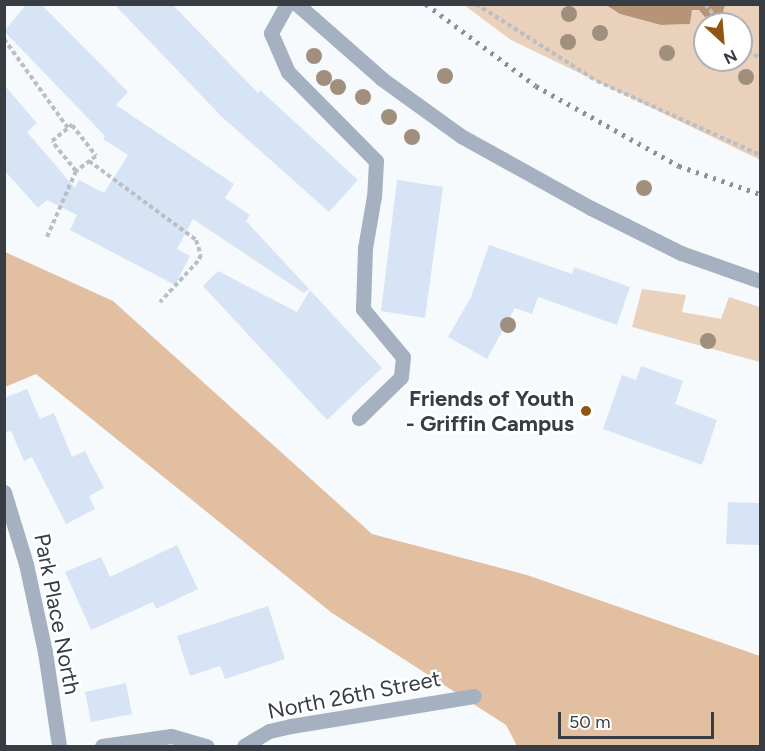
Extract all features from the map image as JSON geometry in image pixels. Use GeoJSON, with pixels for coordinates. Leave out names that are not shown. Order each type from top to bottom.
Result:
{"type":"FeatureCollection","features":[{"type":"Feature","properties":{"kind":"street"},"geometry":{"type":"LineString","coordinates":[[287,4],[270,33],[288,72],[376,161],[374,196],[365,248],[363,309],[403,357],[401,377],[359,418]]}},
{"type":"Feature","properties":{"kind":"street"},"geometry":{"type":"LineString","coordinates":[[297,4],[382,79],[461,136],[591,208],[681,253],[760,281]]}},
{"type":"Feature","properties":{"kind":"street","name":"Park Place North"},"geometry":{"type":"LineString","coordinates":[[4,492],[26,564],[45,652],[58,747]]}},
{"type":"Feature","properties":{"kind":"street","name":"North 26th Street"},"geometry":{"type":"LineString","coordinates":[[244,747],[269,731],[291,726],[474,696]]}},
{"type":"Feature","properties":{"kind":"street"},"geometry":{"type":"LineString","coordinates":[[102,747],[171,736],[200,745]]}},
{"type":"Feature","properties":{"kind":"path"},"geometry":{"type":"LineString","coordinates":[[476,4],[597,81],[760,155]]}},
{"type":"Feature","properties":{"kind":"path"},"geometry":{"type":"LineString","coordinates":[[4,39],[68,128]]}},
{"type":"Feature","properties":{"kind":"path"},"geometry":{"type":"LineString","coordinates":[[46,237],[76,171],[96,156],[72,125],[52,141],[76,171]]}},
{"type":"Feature","properties":{"kind":"path"},"geometry":{"type":"LineString","coordinates":[[89,161],[196,240],[201,255],[198,261],[160,302]]}},
{"type":"Feature","properties":{"kind":"shaded area"},"geometry":{"type":"Polygon","coordinates":[[[464,5],[606,5],[620,14],[661,25],[690,24],[692,10],[723,12],[725,5],[760,5],[760,160],[511,40],[464,5]]]}},
{"type":"Feature","properties":{"kind":"shaded area"},"geometry":{"type":"Polygon","coordinates":[[[606,5],[725,5],[723,12],[692,10],[690,24],[661,25],[620,14],[606,5]]]}},
{"type":"Feature","properties":{"kind":"shaded area"},"geometry":{"type":"Polygon","coordinates":[[[5,252],[113,301],[372,534],[527,575],[760,656],[760,746],[517,746],[506,725],[332,613],[36,374],[5,387],[5,252]]]}},
{"type":"Feature","properties":{"kind":"shaded area"},"geometry":{"type":"Polygon","coordinates":[[[642,289],[686,295],[682,312],[721,319],[729,297],[760,307],[760,362],[632,327],[642,289]]]}},
{"type":"Feature","properties":{"kind":"building"},"geometry":{"type":"Polygon","coordinates":[[[27,4],[41,4],[128,92],[116,105],[234,184],[225,198],[250,215],[246,221],[309,289],[304,293],[193,219],[177,249],[190,256],[175,285],[70,230],[77,215],[47,200],[38,208],[4,170],[4,85],[37,123],[27,132],[75,188],[79,180],[104,193],[128,155],[103,139],[105,136],[4,31],[27,4]]]}},
{"type":"Feature","properties":{"kind":"building"},"geometry":{"type":"Polygon","coordinates":[[[114,4],[172,4],[258,93],[260,90],[358,180],[329,212],[221,116],[114,4]]]}},
{"type":"Feature","properties":{"kind":"building"},"geometry":{"type":"Polygon","coordinates":[[[397,180],[443,187],[425,318],[381,311],[397,180]]]}},
{"type":"Feature","properties":{"kind":"building"},"geometry":{"type":"Polygon","coordinates":[[[489,245],[572,274],[574,267],[630,287],[617,325],[538,297],[532,314],[515,308],[487,359],[448,337],[471,297],[489,245]]]}},
{"type":"Feature","properties":{"kind":"building"},"geometry":{"type":"Polygon","coordinates":[[[218,271],[297,312],[310,290],[382,368],[327,420],[203,286],[218,271]]]}},
{"type":"Feature","properties":{"kind":"building"},"geometry":{"type":"Polygon","coordinates":[[[641,366],[683,381],[675,404],[717,420],[702,465],[603,429],[622,375],[636,380],[641,366]]]}},
{"type":"Feature","properties":{"kind":"building"},"geometry":{"type":"Polygon","coordinates":[[[27,389],[40,419],[54,413],[72,457],[85,451],[104,488],[89,496],[95,509],[66,524],[32,457],[24,461],[11,431],[4,433],[4,398],[27,389]]]}},
{"type":"Feature","properties":{"kind":"building"},"geometry":{"type":"Polygon","coordinates":[[[728,502],[760,503],[760,545],[726,544],[728,502]]]}},
{"type":"Feature","properties":{"kind":"building"},"geometry":{"type":"Polygon","coordinates":[[[177,545],[198,589],[156,609],[153,602],[91,630],[65,572],[101,557],[110,577],[177,545]]]}},
{"type":"Feature","properties":{"kind":"building"},"geometry":{"type":"Polygon","coordinates":[[[268,606],[285,659],[225,679],[220,666],[190,676],[177,636],[268,606]]]}},
{"type":"Feature","properties":{"kind":"building"},"geometry":{"type":"Polygon","coordinates":[[[126,683],[132,714],[91,722],[85,692],[126,683]]]}},
{"type":"Feature","properties":{"kind":"railway"},"geometry":{"type":"LineString","coordinates":[[426,4],[536,86],[679,166],[760,194]]}},
{"type":"Feature","properties":{"kind":"place","name":"Friends of Youth - Griffin Campus"},"geometry":{"type":"Point","coordinates":[586,411]}}]}
